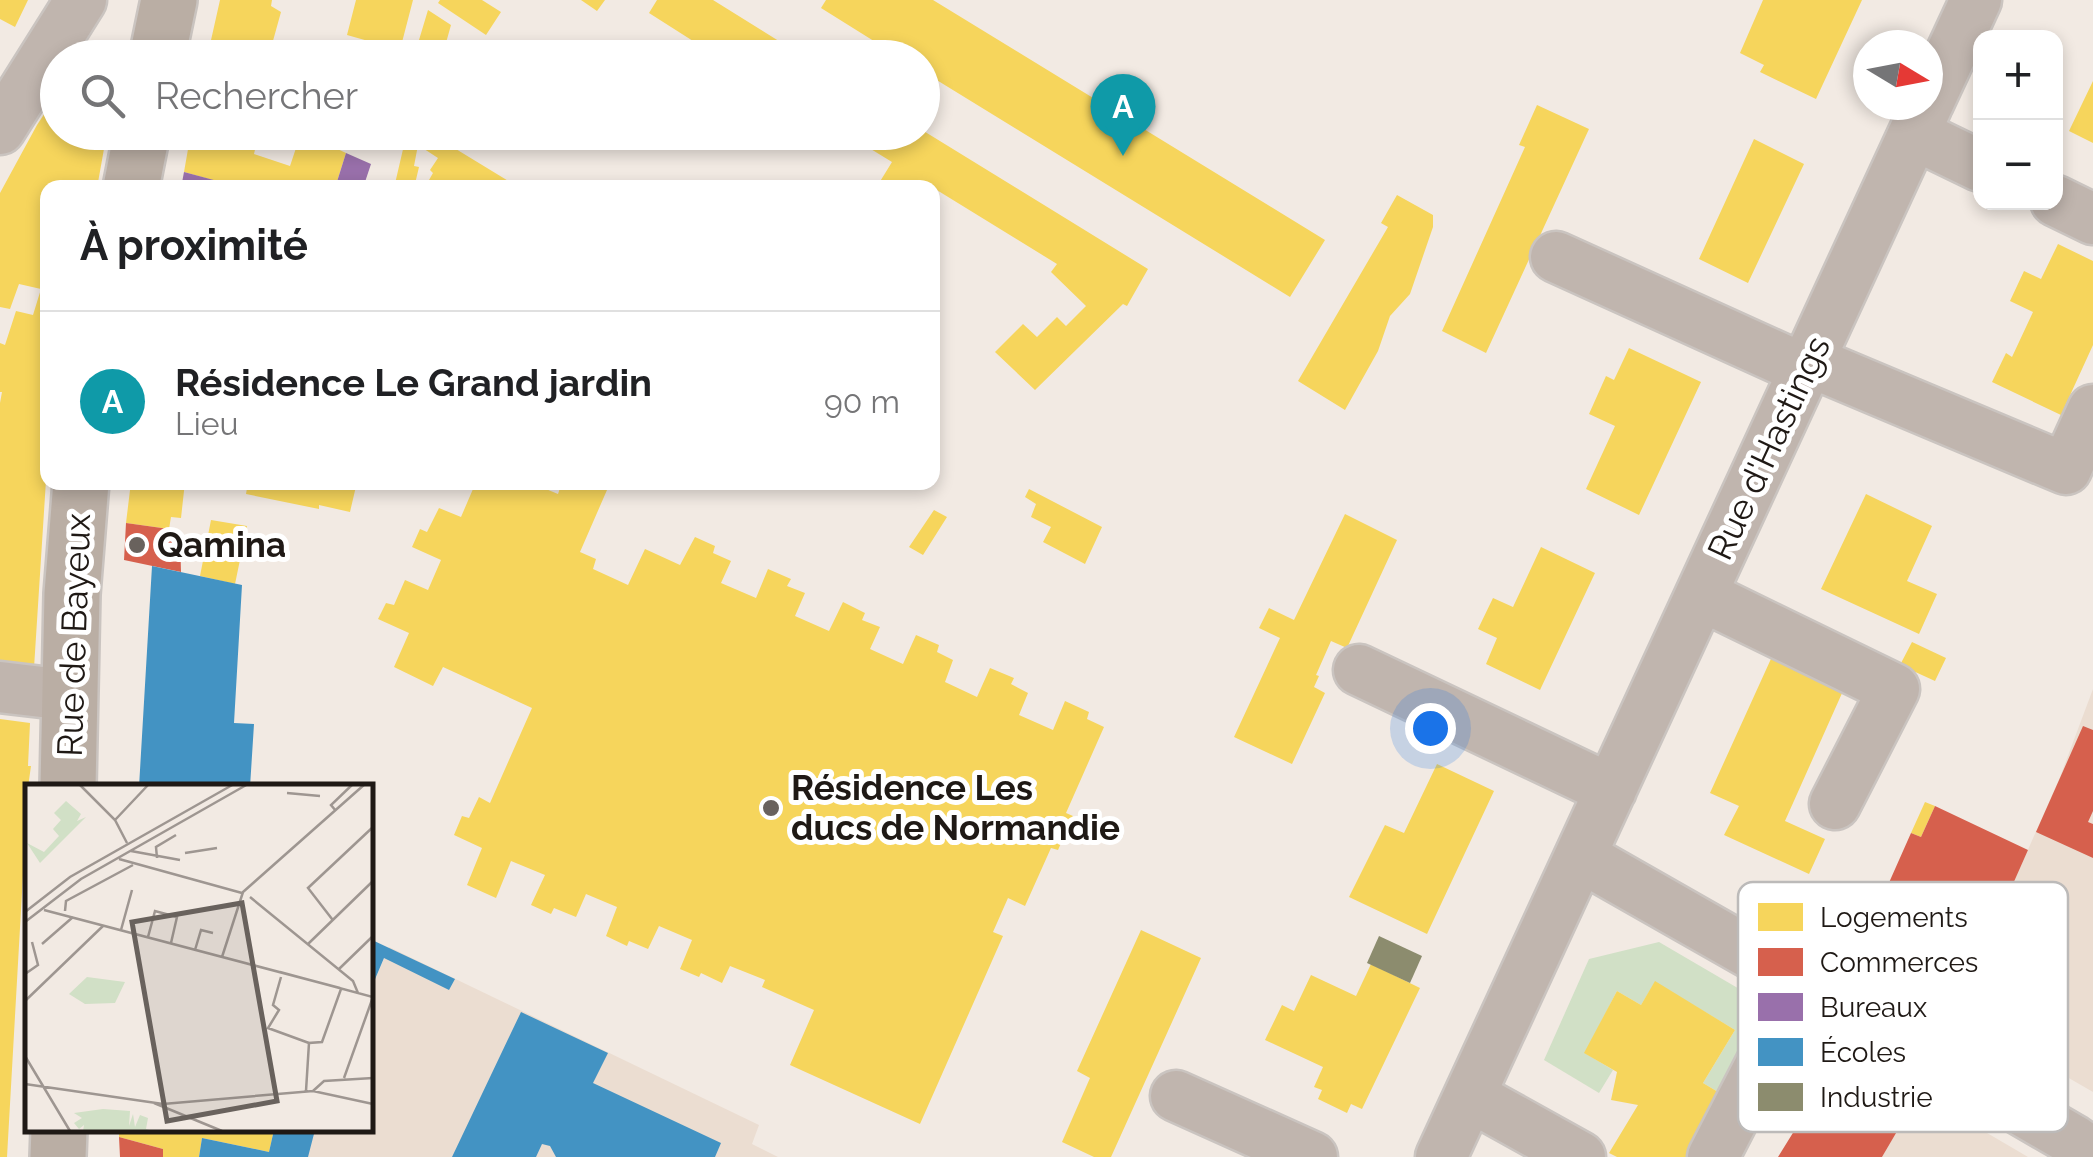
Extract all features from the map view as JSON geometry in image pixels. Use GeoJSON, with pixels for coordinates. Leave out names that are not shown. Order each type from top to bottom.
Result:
{"type":"FeatureCollection","features":[{"type":"Feature","properties":{"kind":"main road"},"geometry":{"type":"LineString","coordinates":[[161,40],[170,0]]}},
{"type":"Feature","properties":{"kind":"main road"},"geometry":{"type":"LineString","coordinates":[[133,180],[138,150]]}},
{"type":"Feature","properties":{"kind":"main road","name":"Rue de Bayeux"},"geometry":{"type":"LineString","coordinates":[[68,784],[72,594],[80,490]]}},
{"type":"Feature","properties":{"kind":"main road"},"geometry":{"type":"LineString","coordinates":[[58,1157],[59,1132]]}},
{"type":"Feature","properties":{"kind":"street"},"geometry":{"type":"LineString","coordinates":[[55,40],[81,0]]}},
{"type":"Feature","properties":{"kind":"street","name":"Rue d'Hastings"},"geometry":{"type":"LineString","coordinates":[[1943,71],[1976,0]]}},
{"type":"Feature","properties":{"kind":"street"},"geometry":{"type":"LineString","coordinates":[[2,123],[40,64]]}},
{"type":"Feature","properties":{"kind":"street","name":"Rue d'Hastings"},"geometry":{"type":"LineString","coordinates":[[1457,1152],[1470,1096],[1920,120]]}},
{"type":"Feature","properties":{"kind":"street"},"geometry":{"type":"LineString","coordinates":[[1930,120],[1973,160]]}},
{"type":"Feature","properties":{"kind":"street"},"geometry":{"type":"LineString","coordinates":[[2063,204],[2093,219]]}},
{"type":"Feature","properties":{"kind":"street"},"geometry":{"type":"LineString","coordinates":[[1556,257],[1807,365],[2066,468],[2093,410]]}},
{"type":"Feature","properties":{"kind":"street"},"geometry":{"type":"LineString","coordinates":[[1701,595],[1894,688],[1835,804]]}},
{"type":"Feature","properties":{"kind":"street"},"geometry":{"type":"LineString","coordinates":[[1359,670],[1611,790]]}},
{"type":"Feature","properties":{"kind":"street"},"geometry":{"type":"LineString","coordinates":[[0,687],[70,691]]}},
{"type":"Feature","properties":{"kind":"street"},"geometry":{"type":"LineString","coordinates":[[1580,856],[1738,946]]}},
{"type":"Feature","properties":{"kind":"street"},"geometry":{"type":"LineString","coordinates":[[1176,1096],[1312,1157]]}},
{"type":"Feature","properties":{"kind":"street"},"geometry":{"type":"LineString","coordinates":[[1470,1096],[1580,1157]]}},
{"type":"Feature","properties":{"kind":"street"},"geometry":{"type":"LineString","coordinates":[[1713,1157],[1738,1109]]}},
{"type":"Feature","properties":{"kind":"street"},"geometry":{"type":"LineString","coordinates":[[2059,1132],[2093,1154]]}},
{"type":"Feature","properties":{"kind":"shaded area"},"geometry":{"type":"Polygon","coordinates":[[[2093,689],[2093,1092],[2068,1078],[2068,882],[2014,882],[2093,689]]]}},
{"type":"Feature","properties":{"kind":"shaded area"},"geometry":{"type":"Polygon","coordinates":[[[389,947],[759,1125],[752,1144],[778,1157],[268,1157],[274,1132],[372,1132],[372,976],[376,977],[389,947]]]}},
{"type":"Feature","properties":{"kind":"shaded area"},"geometry":{"type":"Polygon","coordinates":[[[1896,1132],[1985,1132],[2028,1157],[1882,1157],[1896,1132]]]}},
{"type":"Feature","properties":{"kind":"green space"},"geometry":{"type":"Polygon","coordinates":[[[1659,942],[1738,988],[1738,1072],[1723,1095],[1703,1083],[1735,1030],[1655,982],[1641,1005],[1617,991],[1585,1053],[1613,1070],[1599,1093],[1544,1060],[1589,959],[1659,942]]]}},
{"type":"Feature","properties":{"kind":"building: Logements"},"geometry":{"type":"Polygon","coordinates":[[[0,0],[28,0],[15,27],[0,19],[0,0]]]}},
{"type":"Feature","properties":{"kind":"building: Logements"},"geometry":{"type":"Polygon","coordinates":[[[220,0],[272,0],[271,6],[281,12],[273,40],[211,40],[220,0]]]}},
{"type":"Feature","properties":{"kind":"building: Logements"},"geometry":{"type":"Polygon","coordinates":[[[356,0],[413,0],[403,40],[365,40],[347,35],[356,0]]]}},
{"type":"Feature","properties":{"kind":"building: Logements"},"geometry":{"type":"Polygon","coordinates":[[[482,0],[501,12],[486,35],[438,3],[482,0]]]}},
{"type":"Feature","properties":{"kind":"building: Logements"},"geometry":{"type":"Polygon","coordinates":[[[581,0],[605,0],[597,11],[581,0]]]}},
{"type":"Feature","properties":{"kind":"building: Logements"},"geometry":{"type":"Polygon","coordinates":[[[657,0],[713,0],[777,40],[691,40],[649,13],[657,0]]]}},
{"type":"Feature","properties":{"kind":"building: Logements"},"geometry":{"type":"Polygon","coordinates":[[[826,0],[933,0],[1325,240],[1290,297],[940,82],[940,40],[872,40],[821,8],[826,0]]]}},
{"type":"Feature","properties":{"kind":"building: Logements"},"geometry":{"type":"Polygon","coordinates":[[[1763,0],[1862,0],[1816,99],[1760,72],[1764,65],[1740,53],[1763,0]]]}},
{"type":"Feature","properties":{"kind":"building: Logements"},"geometry":{"type":"Polygon","coordinates":[[[428,10],[451,25],[447,40],[419,40],[428,10]]]}},
{"type":"Feature","properties":{"kind":"building: Logements"},"geometry":{"type":"Polygon","coordinates":[[[2093,81],[2093,143],[2069,131],[2093,81]]]}},
{"type":"Feature","properties":{"kind":"building: Logements"},"geometry":{"type":"Polygon","coordinates":[[[1537,105],[1589,129],[1486,353],[1442,331],[1525,147],[1519,145],[1537,105]]]}},
{"type":"Feature","properties":{"kind":"building: Logements"},"geometry":{"type":"Polygon","coordinates":[[[40,120],[40,150],[104,150],[98,180],[40,180],[40,289],[19,284],[10,309],[0,307],[0,193],[40,120]]]}},
{"type":"Feature","properties":{"kind":"building: Logements"},"geometry":{"type":"Polygon","coordinates":[[[1754,139],[1804,164],[1748,283],[1699,259],[1754,139]]]}},
{"type":"Feature","properties":{"kind":"building: Logements"},"geometry":{"type":"Polygon","coordinates":[[[940,141],[1148,269],[1127,306],[1123,304],[1035,390],[995,352],[1023,324],[1037,337],[1057,317],[1066,326],[1086,306],[1051,272],[1057,264],[940,192],[940,180],[881,180],[892,162],[872,150],[940,150],[940,141]]]}},
{"type":"Feature","properties":{"kind":"building: Logements"},"geometry":{"type":"Polygon","coordinates":[[[188,150],[255,150],[254,154],[290,166],[295,150],[346,153],[338,180],[212,180],[184,172],[188,150]]]}},
{"type":"Feature","properties":{"kind":"building: Logements"},"geometry":{"type":"Polygon","coordinates":[[[403,150],[417,150],[416,180],[396,180],[403,150]]]}},
{"type":"Feature","properties":{"kind":"building: Logements"},"geometry":{"type":"Polygon","coordinates":[[[426,150],[458,150],[507,180],[429,180],[438,158],[426,150]]]}},
{"type":"Feature","properties":{"kind":"building: Logements"},"geometry":{"type":"Polygon","coordinates":[[[1397,195],[1433,215],[1433,227],[1410,294],[1390,316],[1378,351],[1345,410],[1298,381],[1388,227],[1381,223],[1397,195]]]}},
{"type":"Feature","properties":{"kind":"building: Logements"},"geometry":{"type":"Polygon","coordinates":[[[2058,244],[2093,261],[2093,345],[2061,415],[1992,382],[2006,353],[2012,357],[2033,312],[2010,301],[2024,271],[2041,279],[2058,244]]]}},
{"type":"Feature","properties":{"kind":"building: Logements"},"geometry":{"type":"Polygon","coordinates":[[[40,292],[40,490],[45,490],[34,668],[0,672],[0,343],[5,345],[16,311],[33,315],[40,292]]]}},
{"type":"Feature","properties":{"kind":"building: Logements"},"geometry":{"type":"Polygon","coordinates":[[[1629,348],[1701,382],[1639,515],[1586,489],[1615,426],[1589,414],[1606,376],[1614,380],[1629,348]]]}},
{"type":"Feature","properties":{"kind":"building: Logements"},"geometry":{"type":"Polygon","coordinates":[[[1029,489],[1102,527],[1085,564],[1043,542],[1051,527],[1031,517],[1036,504],[1025,497],[1029,489]]]}},
{"type":"Feature","properties":{"kind":"building: Logements"},"geometry":{"type":"Polygon","coordinates":[[[130,490],[184,490],[181,518],[171,517],[169,529],[126,523],[130,490]]]}},
{"type":"Feature","properties":{"kind":"building: Logements"},"geometry":{"type":"Polygon","coordinates":[[[247,490],[355,490],[350,512],[246,494],[247,490]]]}},
{"type":"Feature","properties":{"kind":"building: Logements","name":"Résidence Les ducs de Normandie"},"geometry":{"type":"Polygon","coordinates":[[[473,490],[548,490],[558,494],[559,490],[607,490],[580,552],[596,559],[593,569],[628,585],[645,549],[680,565],[695,537],[715,546],[713,553],[731,561],[721,583],[756,598],[768,569],[791,579],[787,586],[805,593],[795,616],[829,631],[843,602],[865,613],[862,620],[880,627],[870,649],[903,664],[916,635],[939,645],[937,652],[953,660],[945,682],[977,697],[990,668],[1014,678],[1011,684],[1028,693],[1019,715],[1053,730],[1065,701],[1089,712],[1087,719],[1104,727],[1066,813],[1073,816],[1058,850],[1051,848],[1025,906],[1008,898],[993,932],[1003,936],[920,1124],[790,1065],[814,1010],[762,987],[765,980],[730,966],[722,983],[680,969],[692,940],[659,926],[648,949],[629,941],[627,946],[606,936],[617,907],[586,894],[576,917],[554,908],[551,914],[531,905],[545,875],[511,861],[496,898],[467,885],[482,848],[454,835],[462,816],[469,818],[479,797],[490,803],[532,708],[443,667],[433,686],[394,667],[409,633],[378,619],[386,603],[394,605],[405,580],[428,590],[441,560],[412,547],[420,529],[427,532],[439,508],[461,517],[473,490]]]}},
{"type":"Feature","properties":{"kind":"building: Logements"},"geometry":{"type":"Polygon","coordinates":[[[1866,494],[1932,526],[1907,581],[1937,594],[1919,634],[1821,589],[1866,494]]]}},
{"type":"Feature","properties":{"kind":"building: Logements"},"geometry":{"type":"Polygon","coordinates":[[[934,510],[947,517],[923,555],[909,547],[934,510]]]}},
{"type":"Feature","properties":{"kind":"building: Logements"},"geometry":{"type":"Polygon","coordinates":[[[1345,514],[1397,540],[1347,648],[1331,641],[1314,687],[1325,693],[1292,764],[1234,737],[1280,638],[1259,628],[1269,608],[1294,620],[1345,514]]]}},
{"type":"Feature","properties":{"kind":"building: Logements"},"geometry":{"type":"Polygon","coordinates":[[[211,520],[247,526],[235,584],[200,576],[211,520]]]}},
{"type":"Feature","properties":{"kind":"building: Logements"},"geometry":{"type":"Polygon","coordinates":[[[1541,547],[1595,573],[1540,690],[1486,664],[1497,638],[1478,629],[1493,598],[1513,607],[1541,547]]]}},
{"type":"Feature","properties":{"kind":"building: Logements"},"geometry":{"type":"Polygon","coordinates":[[[1912,642],[1946,658],[1935,681],[1900,665],[1912,642]]]}},
{"type":"Feature","properties":{"kind":"building: Logements"},"geometry":{"type":"Polygon","coordinates":[[[1775,650],[1847,682],[1785,821],[1825,839],[1809,874],[1724,835],[1739,806],[1710,793],[1775,650]]]}},
{"type":"Feature","properties":{"kind":"building: Logements"},"geometry":{"type":"Polygon","coordinates":[[[0,719],[30,723],[31,766],[28,784],[25,784],[7,1157],[0,1157],[0,719]]]}},
{"type":"Feature","properties":{"kind":"building: Logements"},"geometry":{"type":"Polygon","coordinates":[[[1437,764],[1494,791],[1427,934],[1349,897],[1385,825],[1404,833],[1437,764]]]}},
{"type":"Feature","properties":{"kind":"building: Logements"},"geometry":{"type":"Polygon","coordinates":[[[1925,802],[1935,806],[1921,837],[1911,833],[1925,802]]]}},
{"type":"Feature","properties":{"kind":"building: Logements"},"geometry":{"type":"Polygon","coordinates":[[[1141,930],[1201,958],[1111,1157],[1094,1157],[1062,1142],[1090,1078],[1077,1071],[1141,930]]]}},
{"type":"Feature","properties":{"kind":"building: Logements"},"geometry":{"type":"Polygon","coordinates":[[[1371,964],[1420,988],[1362,1109],[1351,1104],[1347,1113],[1318,1099],[1322,1090],[1314,1087],[1323,1067],[1265,1040],[1282,1005],[1294,1011],[1311,975],[1356,996],[1371,964]]]}},
{"type":"Feature","properties":{"kind":"building: Logements"},"geometry":{"type":"Polygon","coordinates":[[[1655,981],[1735,1030],[1703,1083],[1723,1095],[1686,1157],[1617,1157],[1609,1153],[1638,1105],[1611,1100],[1617,1072],[1584,1053],[1617,991],[1641,1005],[1655,981]]]}},
{"type":"Feature","properties":{"kind":"building: Logements"},"geometry":{"type":"Polygon","coordinates":[[[119,1132],[274,1132],[269,1152],[202,1138],[199,1157],[163,1157],[163,1149],[119,1137],[119,1132]]]}},
{"type":"Feature","properties":{"kind":"building: Commerces"},"geometry":{"type":"Polygon","coordinates":[[[126,523],[169,529],[168,534],[180,535],[181,572],[124,560],[126,523]]]}},
{"type":"Feature","properties":{"kind":"building: Commerces"},"geometry":{"type":"Polygon","coordinates":[[[2083,726],[2093,730],[2093,811],[2088,822],[2093,824],[2093,858],[2036,832],[2083,726]]]}},
{"type":"Feature","properties":{"kind":"building: Commerces"},"geometry":{"type":"Polygon","coordinates":[[[1935,806],[2028,850],[2014,882],[1889,882],[1911,833],[1921,837],[1935,806]]]}},
{"type":"Feature","properties":{"kind":"building: Commerces"},"geometry":{"type":"Polygon","coordinates":[[[1793,1132],[1897,1132],[1882,1157],[1778,1157],[1793,1132]]]}},
{"type":"Feature","properties":{"kind":"building: Commerces"},"geometry":{"type":"Polygon","coordinates":[[[119,1137],[163,1149],[163,1157],[120,1157],[119,1137]]]}},
{"type":"Feature","properties":{"kind":"building: Bureaux"},"geometry":{"type":"Polygon","coordinates":[[[346,153],[371,164],[366,180],[338,180],[346,153]]]}},
{"type":"Feature","properties":{"kind":"building: Bureaux"},"geometry":{"type":"Polygon","coordinates":[[[184,172],[214,180],[182,180],[184,172]]]}},
{"type":"Feature","properties":{"kind":"building: Écoles"},"geometry":{"type":"Polygon","coordinates":[[[152,566],[242,585],[234,723],[254,724],[250,784],[139,784],[152,566]]]}},
{"type":"Feature","properties":{"kind":"building: Écoles"},"geometry":{"type":"Polygon","coordinates":[[[372,940],[455,979],[449,990],[384,958],[372,986],[372,940]]]}},
{"type":"Feature","properties":{"kind":"building: Écoles"},"geometry":{"type":"Polygon","coordinates":[[[521,1012],[608,1053],[593,1083],[721,1143],[715,1157],[556,1157],[550,1146],[542,1144],[536,1157],[452,1157],[521,1012]]]}},
{"type":"Feature","properties":{"kind":"building: Écoles"},"geometry":{"type":"Polygon","coordinates":[[[274,1132],[314,1132],[308,1157],[199,1157],[202,1138],[269,1152],[274,1132]]]}},
{"type":"Feature","properties":{"kind":"building: Industrie"},"geometry":{"type":"Polygon","coordinates":[[[1379,936],[1422,956],[1410,983],[1367,963],[1379,936]]]}},
{"type":"Feature","properties":{"kind":"place","name":"Résidence Le Grand jardin"},"geometry":{"type":"Point","coordinates":[1123,156]}},
{"type":"Feature","properties":{"kind":"place","name":"Qamina"},"geometry":{"type":"Point","coordinates":[137,545]}},
{"type":"Feature","properties":{"kind":"place","name":"Résidence Les ducs de Normandie"},"geometry":{"type":"Point","coordinates":[771,808]}}]}
